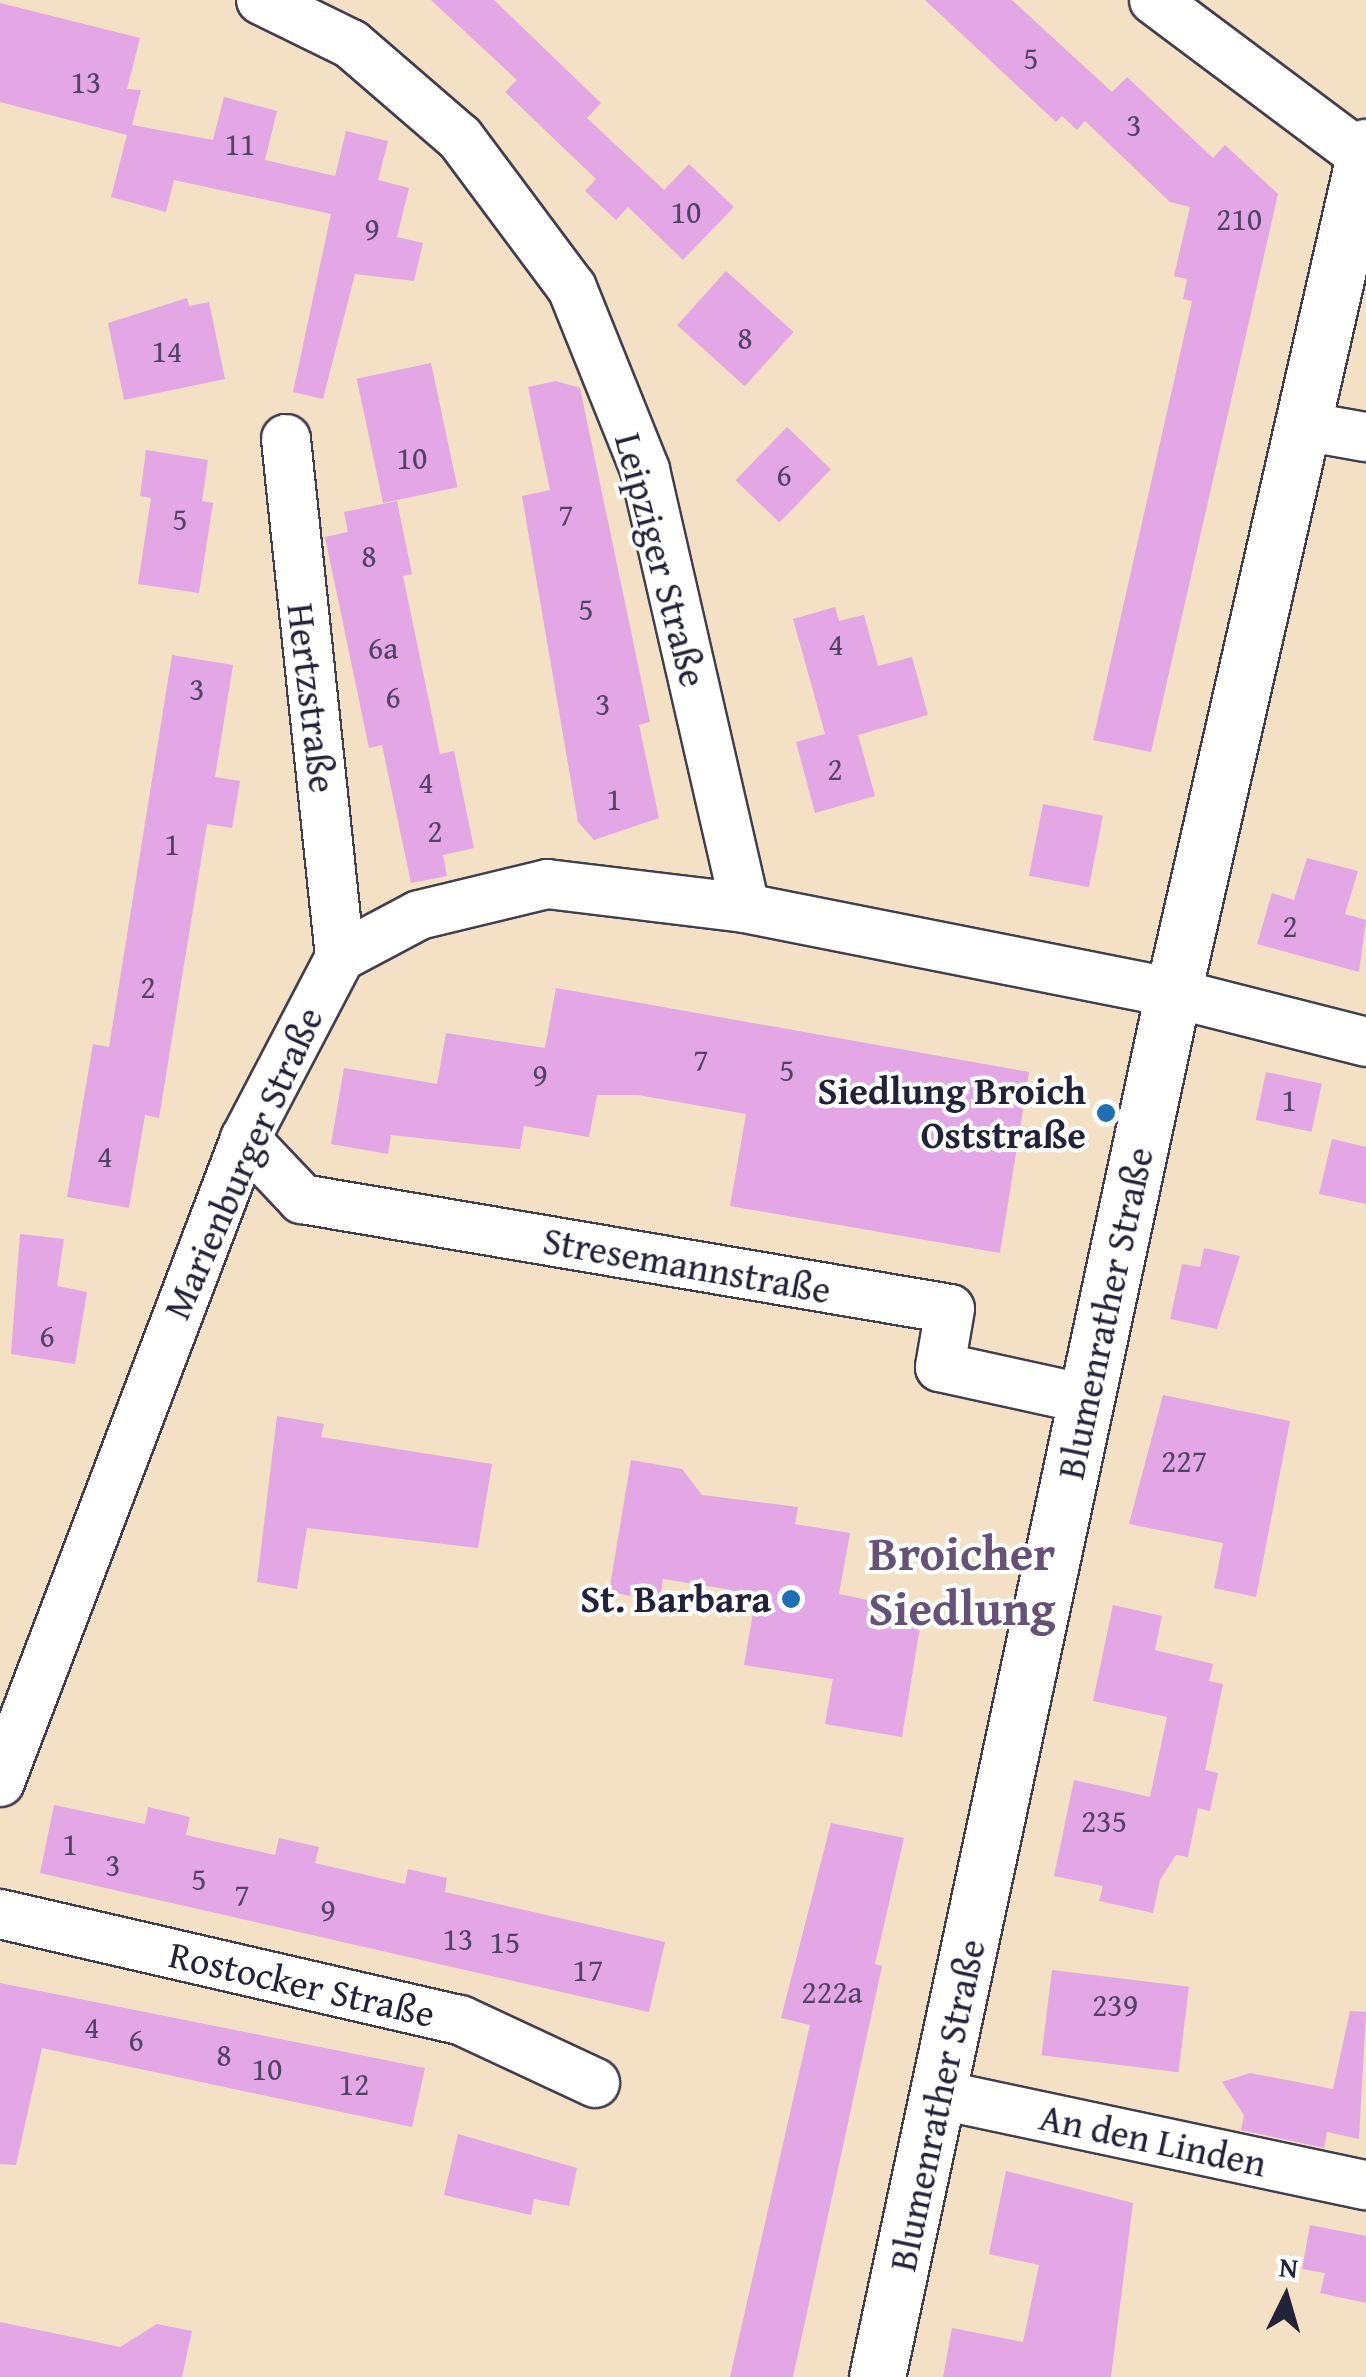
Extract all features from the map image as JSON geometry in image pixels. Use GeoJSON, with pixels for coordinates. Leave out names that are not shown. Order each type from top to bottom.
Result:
{"type":"FeatureCollection","features":[{"type":"Feature","properties":{"kind":"street","name":"Leipziger Straße"},"geometry":{"type":"LineString","coordinates":[[261,0],[350,44],[460,138],[572,288],[645,470],[745,908]]}},
{"type":"Feature","properties":{"kind":"street"},"geometry":{"type":"LineString","coordinates":[[1154,0],[1365,152]]}},
{"type":"Feature","properties":{"kind":"street","name":"Blumenrather Straße"},"geometry":{"type":"LineString","coordinates":[[877,2377],[941,2094],[1173,993],[1365,152]]}},
{"type":"Feature","properties":{"kind":"street"},"geometry":{"type":"LineString","coordinates":[[1304,426],[1366,436]]}},
{"type":"Feature","properties":{"kind":"street","name":"Hertzstraße"},"geometry":{"type":"LineString","coordinates":[[286,439],[340,957]]}},
{"type":"Feature","properties":{"kind":"street"},"geometry":{"type":"LineString","coordinates":[[340,957],[419,916],[547,884],[745,908],[1173,993],[1366,1042]]}},
{"type":"Feature","properties":{"kind":"street","name":"Marienburger Straße"},"geometry":{"type":"LineString","coordinates":[[0,1782],[244,1140],[340,957]]}},
{"type":"Feature","properties":{"kind":"street","name":"Stresemannstraße"},"geometry":{"type":"LineString","coordinates":[[244,1140],[302,1199],[950,1309],[940,1368],[1085,1398]]}},
{"type":"Feature","properties":{"kind":"street","name":"Rostocker Straße"},"geometry":{"type":"LineString","coordinates":[[0,1914],[460,2020],[594,2083]]}},
{"type":"Feature","properties":{"kind":"street","name":"An den Linden"},"geometry":{"type":"LineString","coordinates":[[941,2094],[1366,2185]]}},
{"type":"Feature","properties":{"kind":"building"},"geometry":{"type":"Polygon","coordinates":[[[431,0],[494,0],[601,103],[587,118],[664,190],[689,164],[734,207],[683,260],[628,207],[616,220],[585,191],[596,179],[505,92],[517,80],[431,0]]]}},
{"type":"Feature","properties":{"kind":"building"},"geometry":{"type":"Polygon","coordinates":[[[925,0],[1012,0],[1112,92],[1127,77],[1213,158],[1225,145],[1278,194],[1151,752],[1093,740],[1192,301],[1183,299],[1187,279],[1174,276],[1190,207],[1170,202],[1085,121],[1077,130],[1062,116],[1056,122],[925,0]]]}},
{"type":"Feature","properties":{"kind":"building"},"geometry":{"type":"Polygon","coordinates":[[[0,3],[140,38],[127,89],[141,90],[132,125],[213,140],[224,97],[277,111],[265,160],[335,176],[346,131],[388,141],[378,180],[409,188],[397,237],[423,243],[414,281],[355,274],[323,399],[293,392],[331,214],[174,180],[166,212],[111,197],[127,135],[0,102],[0,3]]]}},
{"type":"Feature","properties":{"kind":"building"},"geometry":{"type":"Polygon","coordinates":[[[726,271],[794,332],[745,386],[677,325],[726,271]]]}},
{"type":"Feature","properties":{"kind":"building"},"geometry":{"type":"Polygon","coordinates":[[[187,298],[189,306],[209,302],[225,379],[124,400],[108,323],[187,298]]]}},
{"type":"Feature","properties":{"kind":"building"},"geometry":{"type":"Polygon","coordinates":[[[431,363],[457,487],[383,503],[357,379],[431,363]]]}},
{"type":"Feature","properties":{"kind":"building"},"geometry":{"type":"Polygon","coordinates":[[[556,381],[580,388],[650,722],[639,725],[659,818],[594,840],[578,822],[522,496],[550,490],[528,387],[556,381]]]}},
{"type":"Feature","properties":{"kind":"building"},"geometry":{"type":"Polygon","coordinates":[[[787,427],[831,469],[779,523],[736,480],[787,427]]]}},
{"type":"Feature","properties":{"kind":"building"},"geometry":{"type":"Polygon","coordinates":[[[146,450],[208,460],[202,501],[213,503],[199,593],[138,584],[151,498],[140,496],[146,450]]]}},
{"type":"Feature","properties":{"kind":"building"},"geometry":{"type":"Polygon","coordinates":[[[397,501],[412,574],[403,576],[440,754],[454,751],[474,848],[443,855],[447,876],[411,883],[382,745],[369,748],[325,537],[348,532],[344,512],[397,501]]]}},
{"type":"Feature","properties":{"kind":"building"},"geometry":{"type":"Polygon","coordinates":[[[835,607],[839,621],[864,615],[878,666],[912,657],[928,715],[858,735],[875,796],[815,813],[796,742],[825,734],[793,619],[835,607]]]}},
{"type":"Feature","properties":{"kind":"building"},"geometry":{"type":"Polygon","coordinates":[[[172,655],[233,665],[215,777],[240,781],[232,828],[207,824],[159,1118],[145,1115],[129,1208],[67,1197],[93,1044],[109,1047],[172,655]]]}},
{"type":"Feature","properties":{"kind":"building"},"geometry":{"type":"Polygon","coordinates":[[[1043,804],[1103,816],[1089,887],[1029,876],[1043,804]]]}},
{"type":"Feature","properties":{"kind":"building"},"geometry":{"type":"Polygon","coordinates":[[[1307,858],[1358,871],[1345,914],[1366,920],[1359,972],[1257,944],[1272,893],[1294,900],[1307,858]]]}},
{"type":"Feature","properties":{"kind":"building"},"geometry":{"type":"Polygon","coordinates":[[[556,988],[1029,1072],[1000,1253],[730,1206],[746,1114],[638,1095],[597,1095],[589,1137],[524,1126],[520,1149],[391,1135],[388,1154],[331,1144],[344,1068],[437,1084],[446,1033],[545,1048],[556,988]]]}},
{"type":"Feature","properties":{"kind":"building"},"geometry":{"type":"Polygon","coordinates":[[[1266,1072],[1322,1084],[1312,1132],[1256,1120],[1266,1072]]]}},
{"type":"Feature","properties":{"kind":"building"},"geometry":{"type":"Polygon","coordinates":[[[1332,1139],[1366,1147],[1366,1204],[1319,1194],[1332,1139]]]}},
{"type":"Feature","properties":{"kind":"building"},"geometry":{"type":"Polygon","coordinates":[[[20,1234],[64,1239],[57,1286],[87,1292],[75,1364],[11,1354],[20,1234]]]}},
{"type":"Feature","properties":{"kind":"building"},"geometry":{"type":"Polygon","coordinates":[[[1204,1248],[1240,1256],[1217,1329],[1170,1319],[1182,1264],[1200,1267],[1204,1248]]]}},
{"type":"Feature","properties":{"kind":"building"},"geometry":{"type":"Polygon","coordinates":[[[1163,1395],[1290,1421],[1256,1597],[1214,1588],[1223,1543],[1129,1524],[1163,1395]]]}},
{"type":"Feature","properties":{"kind":"building"},"geometry":{"type":"Polygon","coordinates":[[[277,1416],[324,1424],[321,1437],[492,1464],[478,1548],[307,1528],[297,1589],[257,1582],[277,1416]]]}},
{"type":"Feature","properties":{"kind":"building","name":"St. Barbara"},"geometry":{"type":"Polygon","coordinates":[[[631,1460],[682,1469],[702,1495],[798,1507],[795,1524],[850,1533],[839,1594],[915,1610],[912,1626],[920,1627],[902,1737],[825,1724],[833,1679],[744,1665],[753,1613],[729,1608],[732,1590],[663,1579],[660,1601],[609,1592],[631,1460]]]}},
{"type":"Feature","properties":{"kind":"building"},"geometry":{"type":"Polygon","coordinates":[[[1113,1605],[1162,1616],[1155,1650],[1213,1664],[1209,1681],[1223,1684],[1205,1770],[1218,1773],[1210,1811],[1198,1808],[1188,1857],[1176,1855],[1160,1880],[1153,1913],[1099,1901],[1103,1886],[1054,1876],[1074,1780],[1150,1797],[1167,1717],[1093,1701],[1113,1605]]]}},
{"type":"Feature","properties":{"kind":"building"},"geometry":{"type":"Polygon","coordinates":[[[54,1805],[145,1824],[148,1807],[190,1817],[186,1835],[275,1855],[279,1838],[319,1847],[315,1863],[405,1884],[408,1869],[447,1878],[445,1892],[665,1942],[649,2012],[40,1873],[54,1805]]]}},
{"type":"Feature","properties":{"kind":"building"},"geometry":{"type":"Polygon","coordinates":[[[831,1823],[904,1838],[875,1964],[882,1966],[793,2377],[730,2377],[810,2025],[781,2018],[831,1823]]]}},
{"type":"Feature","properties":{"kind":"building"},"geometry":{"type":"Polygon","coordinates":[[[1052,1970],[1189,1987],[1178,2072],[1042,2055],[1052,1970]]]}},
{"type":"Feature","properties":{"kind":"building"},"geometry":{"type":"Polygon","coordinates":[[[0,1983],[425,2068],[412,2127],[42,2048],[16,2165],[0,2164],[0,1983]]]}},
{"type":"Feature","properties":{"kind":"building"},"geometry":{"type":"Polygon","coordinates":[[[1350,2011],[1366,2012],[1359,2139],[1327,2132],[1324,2148],[1241,2130],[1244,2115],[1222,2082],[1250,2073],[1333,2089],[1350,2011]]]}},
{"type":"Feature","properties":{"kind":"building"},"geometry":{"type":"Polygon","coordinates":[[[458,2134],[577,2168],[569,2206],[534,2199],[531,2215],[444,2195],[458,2134]]]}},
{"type":"Feature","properties":{"kind":"building"},"geometry":{"type":"Polygon","coordinates":[[[1006,2171],[1133,2203],[1111,2377],[943,2377],[952,2328],[1023,2342],[1039,2265],[989,2254],[1006,2171]]]}},
{"type":"Feature","properties":{"kind":"building"},"geometry":{"type":"Polygon","coordinates":[[[1310,2225],[1366,2236],[1366,2303],[1320,2293],[1325,2273],[1302,2269],[1310,2225]]]}},
{"type":"Feature","properties":{"kind":"building"},"geometry":{"type":"Polygon","coordinates":[[[0,2322],[120,2347],[157,2324],[192,2331],[182,2377],[0,2377],[0,2322]]]}},
{"type":"Feature","properties":{"kind":"place","name":"Siedlung Broich Oststraße"},"geometry":{"type":"Point","coordinates":[1106,1113]}},
{"type":"Feature","properties":{"kind":"place","name":"St. Barbara"},"geometry":{"type":"Point","coordinates":[791,1599]}},
{"type":"Feature","properties":{"kind":"district","name":"Broicher Siedlung"},"geometry":{"type":"Point","coordinates":[962,1580]}}]}
